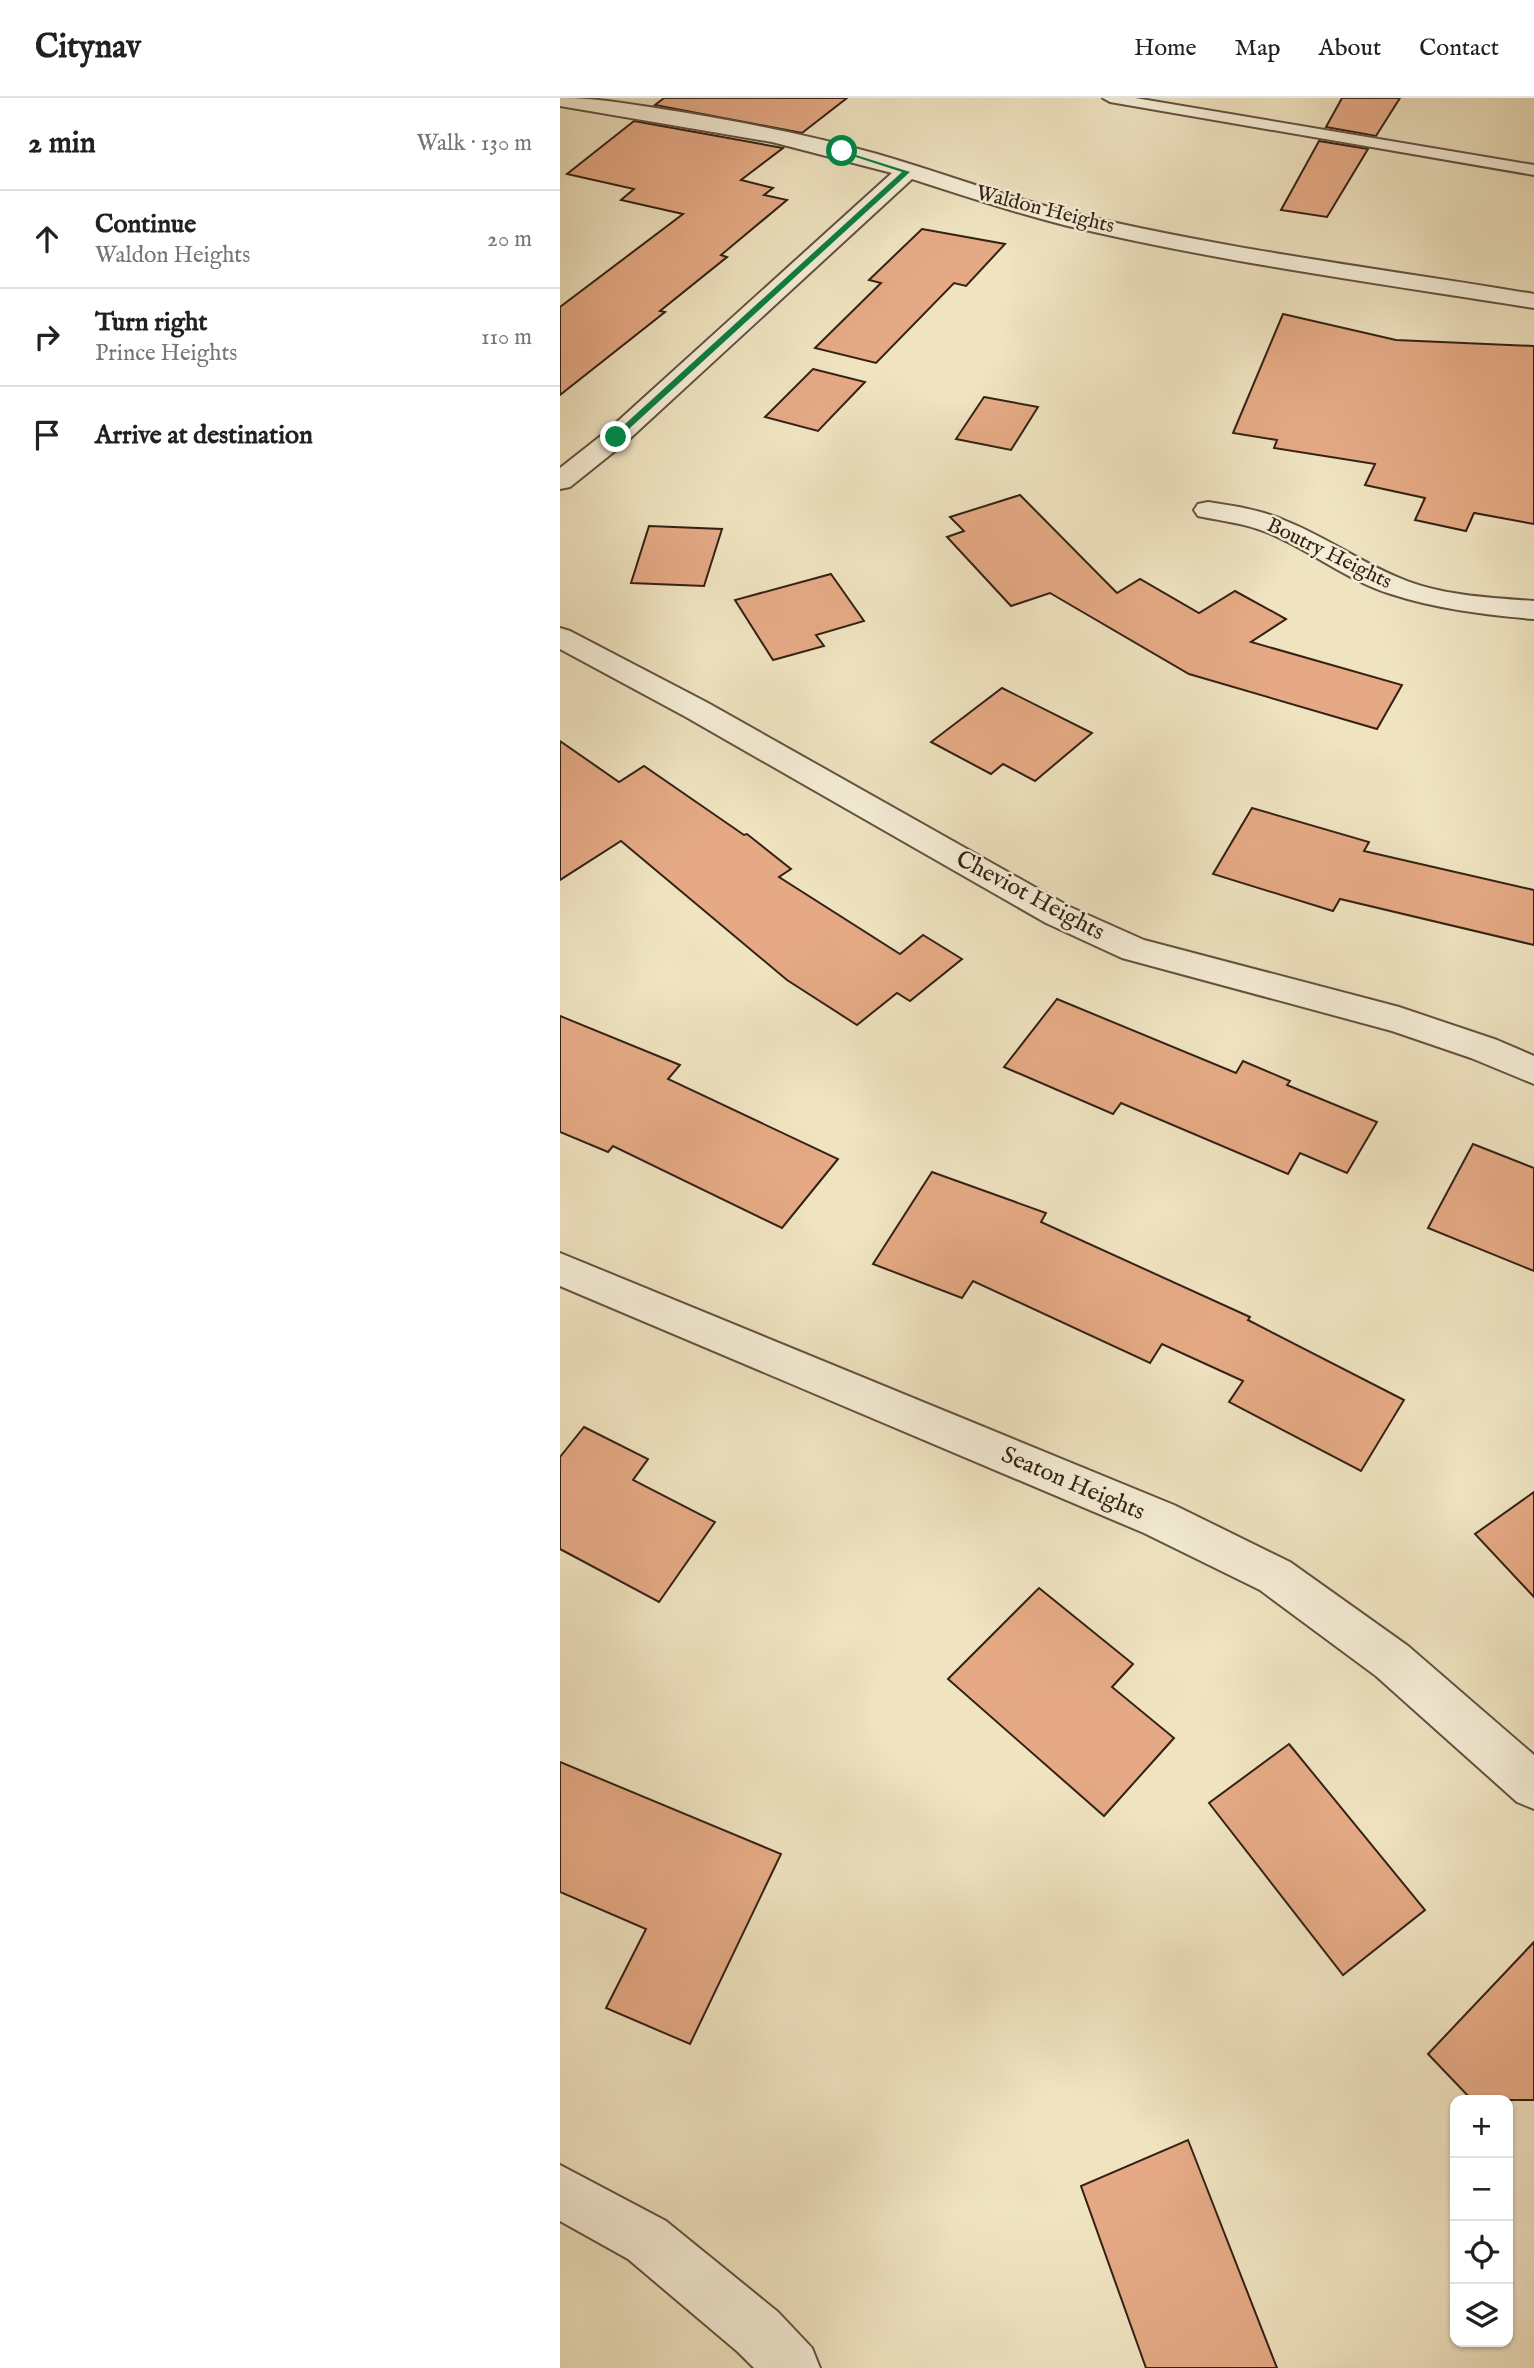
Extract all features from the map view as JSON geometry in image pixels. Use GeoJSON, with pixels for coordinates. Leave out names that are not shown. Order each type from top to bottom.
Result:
{"type":"FeatureCollection","features":[{"type":"Feature","properties":{"kind":"street","name":"Waldon Heights"},"geometry":{"type":"LineString","coordinates":[[560,100],[645,113],[842,151],[1065,218],[1170,239],[1534,301]]}},
{"type":"Feature","properties":{"kind":"street"},"geometry":{"type":"LineString","coordinates":[[560,481],[616,437],[906,172]]}},
{"type":"Feature","properties":{"kind":"street","name":"Boutry Heights"},"geometry":{"type":"LineString","coordinates":[[1208,510],[1245,516],[1278,527],[1343,563],[1400,588],[1479,606],[1534,610]]}},
{"type":"Feature","properties":{"kind":"street","name":"Cheviot Heights"},"geometry":{"type":"LineString","coordinates":[[560,637],[697,710],[1058,915],[1134,949],[1399,1020],[1483,1049],[1534,1071]]}},
{"type":"Feature","properties":{"kind":"street","name":"Seaton Heights"},"geometry":{"type":"LineString","coordinates":[[560,1269],[1158,1519],[1275,1576],[1392,1661],[1534,1786]]}},
{"type":"Feature","properties":{"kind":"street"},"geometry":{"type":"LineString","coordinates":[[560,2192],[647,2240],[758,2332],[792,2368]]}},
{"type":"Feature","properties":{"kind":"lane"},"geometry":{"type":"LineString","coordinates":[[1110,98],[1534,170]]}},
{"type":"Feature","properties":{"kind":"building"},"geometry":{"type":"Polygon","coordinates":[[[664,98],[847,98],[802,133],[655,105],[664,98]]]}},
{"type":"Feature","properties":{"kind":"building"},"geometry":{"type":"Polygon","coordinates":[[[1342,98],[1400,98],[1376,136],[1326,127],[1342,98]]]}},
{"type":"Feature","properties":{"kind":"building"},"geometry":{"type":"Polygon","coordinates":[[[634,121],[783,148],[741,180],[773,188],[764,195],[787,200],[721,255],[727,257],[660,311],[665,312],[560,395],[560,307],[683,214],[621,200],[634,189],[567,174],[634,121]]]}},
{"type":"Feature","properties":{"kind":"building"},"geometry":{"type":"Polygon","coordinates":[[[1319,141],[1368,149],[1327,217],[1281,210],[1319,141]]]}},
{"type":"Feature","properties":{"kind":"building"},"geometry":{"type":"Polygon","coordinates":[[[922,229],[1005,244],[966,286],[954,283],[876,363],[815,348],[881,283],[869,280],[922,229]]]}},
{"type":"Feature","properties":{"kind":"building"},"geometry":{"type":"Polygon","coordinates":[[[1283,314],[1396,340],[1534,346],[1534,524],[1474,513],[1466,531],[1415,520],[1425,498],[1365,485],[1375,464],[1274,448],[1277,440],[1233,433],[1283,314]]]}},
{"type":"Feature","properties":{"kind":"building"},"geometry":{"type":"Polygon","coordinates":[[[813,369],[865,382],[818,431],[765,417],[813,369]]]}},
{"type":"Feature","properties":{"kind":"building"},"geometry":{"type":"Polygon","coordinates":[[[984,397],[1038,407],[1011,450],[956,439],[984,397]]]}},
{"type":"Feature","properties":{"kind":"building"},"geometry":{"type":"Polygon","coordinates":[[[1020,495],[1117,593],[1140,579],[1199,613],[1235,591],[1286,619],[1251,642],[1402,685],[1377,729],[1189,674],[1050,593],[1011,606],[947,537],[964,531],[950,517],[1020,495]]]}},
{"type":"Feature","properties":{"kind":"building"},"geometry":{"type":"Polygon","coordinates":[[[649,526],[722,529],[704,586],[631,583],[649,526]]]}},
{"type":"Feature","properties":{"kind":"building"},"geometry":{"type":"Polygon","coordinates":[[[831,574],[864,621],[816,635],[824,646],[773,660],[735,600],[831,574]]]}},
{"type":"Feature","properties":{"kind":"building"},"geometry":{"type":"Polygon","coordinates":[[[1002,688],[1092,733],[1035,781],[1003,764],[991,774],[931,742],[1002,688]]]}},
{"type":"Feature","properties":{"kind":"building"},"geometry":{"type":"Polygon","coordinates":[[[560,741],[619,782],[644,766],[744,835],[747,834],[791,869],[779,877],[900,954],[923,935],[962,959],[910,1001],[897,993],[857,1025],[787,980],[621,841],[560,880],[560,741]]]}},
{"type":"Feature","properties":{"kind":"building"},"geometry":{"type":"Polygon","coordinates":[[[1252,808],[1369,842],[1364,851],[1534,890],[1534,945],[1340,899],[1333,911],[1213,874],[1252,808]]]}},
{"type":"Feature","properties":{"kind":"building"},"geometry":{"type":"Polygon","coordinates":[[[1057,999],[1236,1073],[1243,1061],[1290,1081],[1287,1085],[1377,1122],[1347,1173],[1300,1153],[1288,1174],[1121,1103],[1113,1114],[1004,1067],[1057,999]]]}},
{"type":"Feature","properties":{"kind":"building"},"geometry":{"type":"Polygon","coordinates":[[[560,1016],[680,1065],[668,1079],[838,1159],[782,1228],[613,1146],[608,1152],[560,1132],[560,1016]]]}},
{"type":"Feature","properties":{"kind":"building"},"geometry":{"type":"Polygon","coordinates":[[[1473,1144],[1534,1168],[1534,1271],[1428,1228],[1473,1144]]]}},
{"type":"Feature","properties":{"kind":"building"},"geometry":{"type":"Polygon","coordinates":[[[932,1172],[1046,1213],[1041,1222],[1250,1317],[1248,1320],[1404,1400],[1361,1471],[1229,1402],[1243,1381],[1162,1344],[1150,1363],[973,1281],[962,1298],[873,1264],[932,1172]]]}},
{"type":"Feature","properties":{"kind":"building"},"geometry":{"type":"Polygon","coordinates":[[[584,1427],[648,1459],[633,1480],[715,1522],[659,1602],[560,1549],[560,1457],[584,1427]]]}},
{"type":"Feature","properties":{"kind":"building"},"geometry":{"type":"Polygon","coordinates":[[[1534,1492],[1534,1597],[1475,1534],[1534,1492]]]}},
{"type":"Feature","properties":{"kind":"building"},"geometry":{"type":"Polygon","coordinates":[[[1039,1588],[1133,1664],[1112,1687],[1174,1738],[1104,1816],[948,1679],[1039,1588]]]}},
{"type":"Feature","properties":{"kind":"building"},"geometry":{"type":"Polygon","coordinates":[[[1289,1744],[1425,1910],[1343,1975],[1209,1803],[1289,1744]]]}},
{"type":"Feature","properties":{"kind":"building"},"geometry":{"type":"Polygon","coordinates":[[[560,1762],[781,1854],[690,2044],[606,2008],[646,1929],[560,1892],[560,1762]]]}},
{"type":"Feature","properties":{"kind":"building"},"geometry":{"type":"Polygon","coordinates":[[[1534,1942],[1534,2100],[1513,2100],[1513,2095],[1467,2095],[1428,2054],[1534,1942]]]}},
{"type":"Feature","properties":{"kind":"building"},"geometry":{"type":"Polygon","coordinates":[[[1188,2140],[1277,2368],[1146,2368],[1081,2186],[1188,2140]]]}},
{"type":"Feature","properties":{"kind":"route"},"geometry":{"type":"LineString","coordinates":[[616,437],[906,172],[842,151]]}}]}
